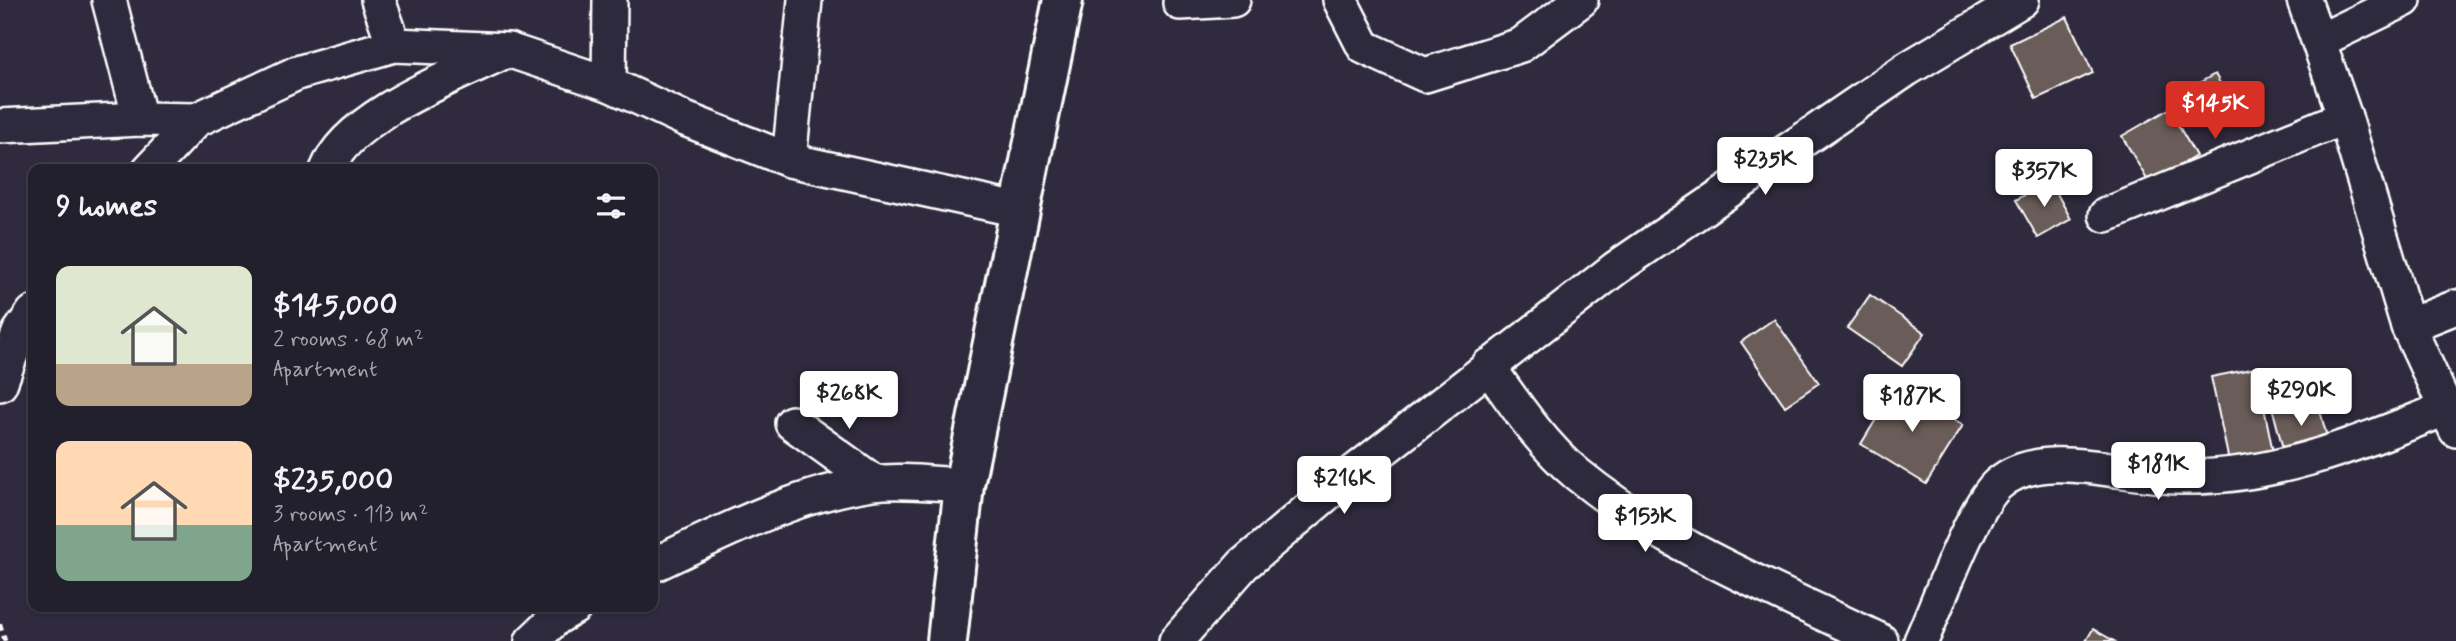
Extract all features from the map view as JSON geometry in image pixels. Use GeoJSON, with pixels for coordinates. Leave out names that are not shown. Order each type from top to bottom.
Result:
{"type":"FeatureCollection","features":[{"type":"Feature","properties":{"kind":"street"},"geometry":{"type":"LineString","coordinates":[[109,0],[140,119]]}},
{"type":"Feature","properties":{"kind":"street"},"geometry":{"type":"LineString","coordinates":[[378,0],[394,46]]}},
{"type":"Feature","properties":{"kind":"street"},"geometry":{"type":"LineString","coordinates":[[609,83],[610,0]]}},
{"type":"Feature","properties":{"kind":"street"},"geometry":{"type":"LineString","coordinates":[[789,160],[805,0]]}},
{"type":"Feature","properties":{"kind":"street"},"geometry":{"type":"LineString","coordinates":[[947,641],[964,485],[1063,0]]}},
{"type":"Feature","properties":{"kind":"street"},"geometry":{"type":"LineString","coordinates":[[1181,3],[1233,0]]}},
{"type":"Feature","properties":{"kind":"street"},"geometry":{"type":"LineString","coordinates":[[1340,0],[1364,47],[1425,75],[1521,45],[1581,0]]}},
{"type":"Feature","properties":{"kind":"street"},"geometry":{"type":"LineString","coordinates":[[1176,641],[1243,565],[1488,366],[1616,268],[1907,69],[2022,0]]}},
{"type":"Feature","properties":{"kind":"street"},"geometry":{"type":"LineString","coordinates":[[1922,641],[1982,503],[1998,483],[2020,471],[2047,466],[2081,466],[2178,478],[2256,473],[2450,420],[2408,326],[2345,117],[2304,0]]}},
{"type":"Feature","properties":{"kind":"street"},"geometry":{"type":"LineString","coordinates":[[2319,41],[2404,0]]}},
{"type":"Feature","properties":{"kind":"street"},"geometry":{"type":"LineString","coordinates":[[155,164],[196,120],[297,73],[394,46],[508,50],[609,83],[685,119],[789,160],[1018,210]]}},
{"type":"Feature","properties":{"kind":"street"},"geometry":{"type":"LineString","coordinates":[[331,164],[353,134],[397,105],[508,50]]}},
{"type":"Feature","properties":{"kind":"street"},"geometry":{"type":"LineString","coordinates":[[2106,215],[2345,117]]}},
{"type":"Feature","properties":{"kind":"street"},"geometry":{"type":"LineString","coordinates":[[0,126],[140,119],[196,120]]}},
{"type":"Feature","properties":{"kind":"street"},"geometry":{"type":"LineString","coordinates":[[2408,326],[2456,307]]}},
{"type":"Feature","properties":{"kind":"street"},"geometry":{"type":"LineString","coordinates":[[0,384],[19,333],[28,320]]}},
{"type":"Feature","properties":{"kind":"street"},"geometry":{"type":"LineString","coordinates":[[1488,366],[1531,427],[1576,473],[1651,526],[1881,641]]}},
{"type":"Feature","properties":{"kind":"street"},"geometry":{"type":"LineString","coordinates":[[792,423],[874,482]]}},
{"type":"Feature","properties":{"kind":"street"},"geometry":{"type":"LineString","coordinates":[[658,563],[749,520],[820,495],[874,482],[964,485]]}},
{"type":"Feature","properties":{"kind":"street"},"geometry":{"type":"LineString","coordinates":[[532,641],[566,612]]}},
{"type":"Feature","properties":{"kind":"path"},"geometry":{"type":"LineString","coordinates":[[0,624],[5,641]]}},
{"type":"Feature","properties":{"kind":"building"},"geometry":{"type":"Polygon","coordinates":[[[2067,17],[2093,73],[2036,99],[2010,44],[2067,17]]]}},
{"type":"Feature","properties":{"kind":"building"},"geometry":{"type":"Polygon","coordinates":[[[2215,74],[2234,109],[2212,122],[2192,87],[2215,74]]]}},
{"type":"Feature","properties":{"kind":"building"},"geometry":{"type":"Polygon","coordinates":[[[2169,109],[2196,156],[2149,183],[2122,136],[2169,109]]]}},
{"type":"Feature","properties":{"kind":"building"},"geometry":{"type":"Polygon","coordinates":[[[2050,181],[2071,219],[2038,238],[2016,200],[2050,181]]]}},
{"type":"Feature","properties":{"kind":"building"},"geometry":{"type":"Polygon","coordinates":[[[1870,295],[1925,333],[1902,366],[1847,328],[1870,295]]]}},
{"type":"Feature","properties":{"kind":"building"},"geometry":{"type":"Polygon","coordinates":[[[1774,319],[1819,383],[1785,406],[1741,342],[1774,319]]]}},
{"type":"Feature","properties":{"kind":"building"},"geometry":{"type":"Polygon","coordinates":[[[2256,368],[2273,452],[2229,461],[2211,377],[2256,368]]]}},
{"type":"Feature","properties":{"kind":"building"},"geometry":{"type":"Polygon","coordinates":[[[1897,385],[1963,425],[1926,484],[1861,444],[1897,385]]]}},
{"type":"Feature","properties":{"kind":"building"},"geometry":{"type":"Polygon","coordinates":[[[2316,395],[2330,449],[2286,460],[2272,407],[2316,395]]]}},
{"type":"Feature","properties":{"kind":"building"},"geometry":{"type":"Polygon","coordinates":[[[2093,629],[2114,641],[2086,641],[2093,629]]]}}]}
